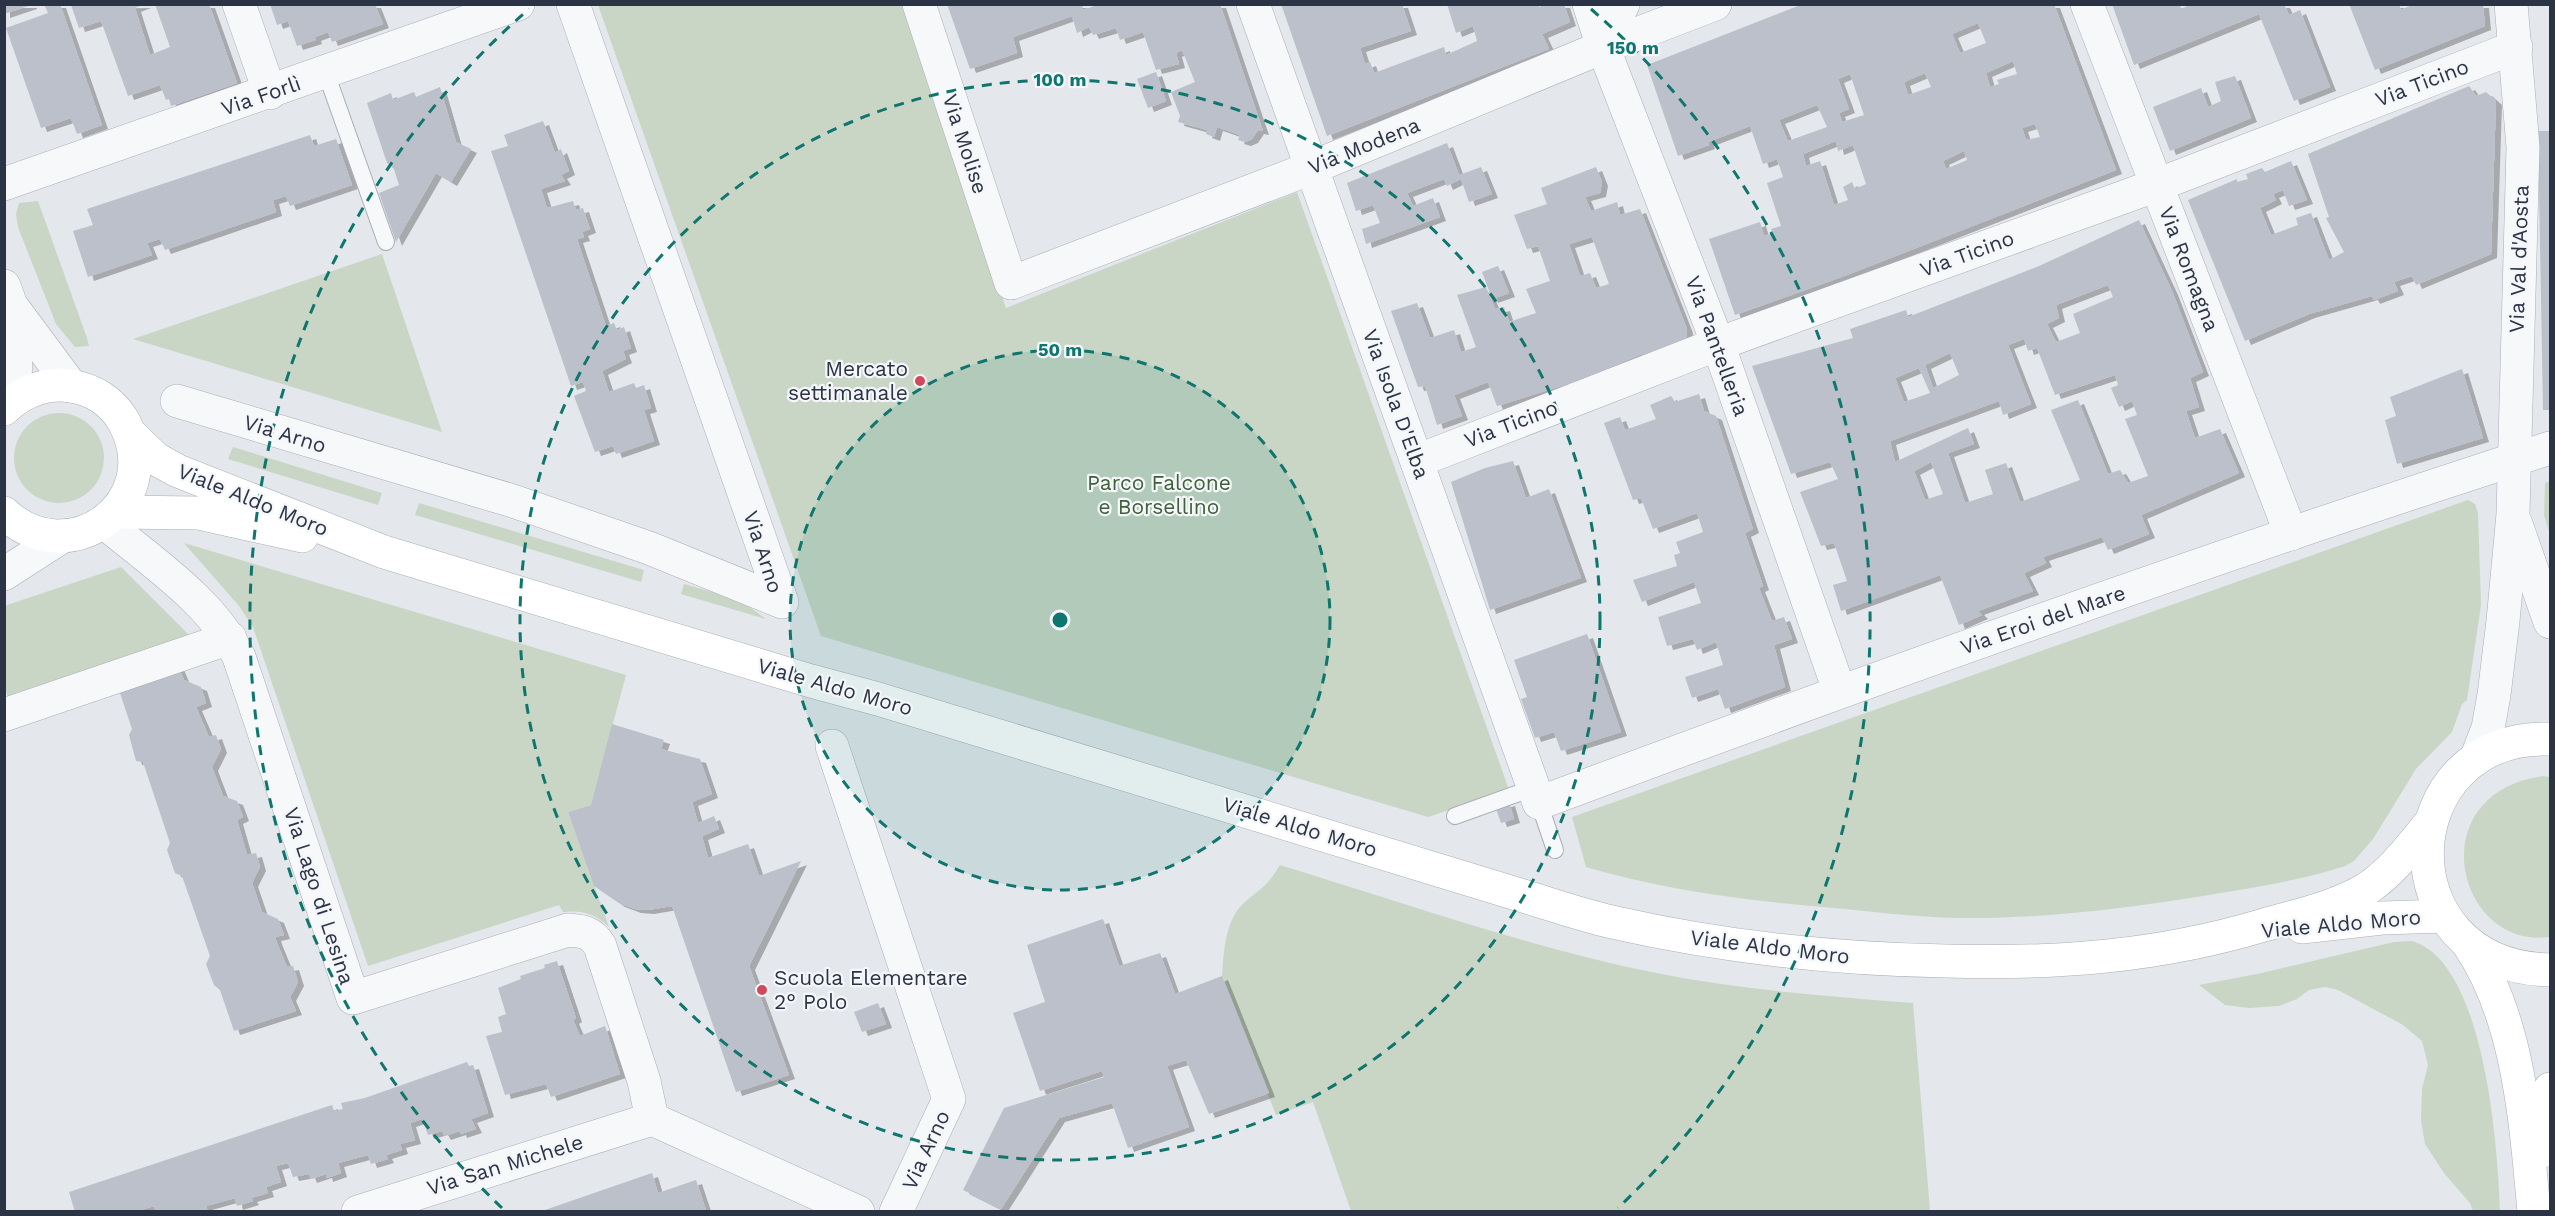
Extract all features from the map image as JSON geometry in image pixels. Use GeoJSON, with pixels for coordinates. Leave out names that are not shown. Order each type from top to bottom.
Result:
{"type":"FeatureCollection","features":[{"type":"Feature","properties":{"kind":"main road","name":"Viale Aldo Moro"},"geometry":{"type":"LineString","coordinates":[[9,404],[32,390],[51,385],[71,386],[90,391],[108,402],[122,417],[131,435],[135,467],[132,483],[110,517]]}},
{"type":"Feature","properties":{"kind":"main road","name":"Viale Aldo Moro"},"geometry":{"type":"LineString","coordinates":[[131,435],[156,459],[178,471],[384,552],[811,681],[878,699],[1520,896],[1609,921],[1672,934],[1800,954],[1981,962],[2094,959],[2196,944],[2323,908],[2367,888],[2384,875],[2431,822]]}},
{"type":"Feature","properties":{"kind":"main road","name":"Viale Aldo Moro"},"geometry":{"type":"LineString","coordinates":[[4,513],[22,527],[35,533],[63,536],[78,534],[110,517],[198,513],[271,531],[384,552]]}},
{"type":"Feature","properties":{"kind":"main road","name":"Viale Aldo Moro"},"geometry":{"type":"LineString","coordinates":[[2550,739],[2516,741],[2495,748],[2476,759],[2448,787],[2431,822],[2427,842],[2429,880],[2444,916],[2469,945],[2496,960],[2525,969],[2550,970]]}},
{"type":"Feature","properties":{"kind":"main road","name":"Viale Aldo Moro"},"geometry":{"type":"LineString","coordinates":[[2238,933],[2382,918],[2444,916]]}},
{"type":"Feature","properties":{"kind":"main road"},"geometry":{"type":"LineString","coordinates":[[2469,945],[2486,970],[2518,1078],[2534,1211]]}},
{"type":"Feature","properties":{"kind":"main road"},"geometry":{"type":"LineString","coordinates":[[2534,1211],[2543,1119],[2550,1089]]}},
{"type":"Feature","properties":{"kind":"street"},"geometry":{"type":"LineString","coordinates":[[239,4],[270,93]]}},
{"type":"Feature","properties":{"kind":"street","name":"Via Forlì"},"geometry":{"type":"LineString","coordinates":[[4,184],[270,93],[518,4]]}},
{"type":"Feature","properties":{"kind":"street","name":"Via Arno"},"geometry":{"type":"LineString","coordinates":[[177,401],[513,501],[649,548],[782,602],[573,4]]}},
{"type":"Feature","properties":{"kind":"street","name":"Via Molise"},"geometry":{"type":"LineString","coordinates":[[918,4],[1011,283]]}},
{"type":"Feature","properties":{"kind":"street","name":"Via Isola D'Elba"},"geometry":{"type":"LineString","coordinates":[[1252,4],[1536,795]]}},
{"type":"Feature","properties":{"kind":"street","name":"Via Pantelleria"},"geometry":{"type":"LineString","coordinates":[[1589,4],[1603,47],[1718,344],[1839,690]]}},
{"type":"Feature","properties":{"kind":"street"},"geometry":{"type":"LineString","coordinates":[[1603,47],[1623,4]]}},
{"type":"Feature","properties":{"kind":"street","name":"Via Modena"},"geometry":{"type":"LineString","coordinates":[[1011,283],[1311,168],[1603,47],[1715,4]]}},
{"type":"Feature","properties":{"kind":"street","name":"Via Romagna"},"geometry":{"type":"LineString","coordinates":[[2087,4],[2291,534]]}},
{"type":"Feature","properties":{"kind":"street","name":"Via Val d'Aosta"},"geometry":{"type":"LineString","coordinates":[[2476,759],[2488,728],[2494,694],[2513,514],[2523,147],[2511,4]]}},
{"type":"Feature","properties":{"kind":"street","name":"Via Ticino"},"geometry":{"type":"LineString","coordinates":[[1417,461],[1718,344],[2157,185],[2516,47]]}},
{"type":"Feature","properties":{"kind":"street"},"geometry":{"type":"LineString","coordinates":[[9,297],[71,386]]}},
{"type":"Feature","properties":{"kind":"street"},"geometry":{"type":"LineString","coordinates":[[9,297],[16,351],[9,404]]}},
{"type":"Feature","properties":{"kind":"street","name":"Via Eroi del Mare"},"geometry":{"type":"LineString","coordinates":[[1536,795],[2291,534],[2550,448]]}},
{"type":"Feature","properties":{"kind":"street","name":"Via Val d'Aosta"},"geometry":{"type":"LineString","coordinates":[[2513,514],[2550,622]]}},
{"type":"Feature","properties":{"kind":"street","name":"Via Lago di Lesina"},"geometry":{"type":"LineString","coordinates":[[110,517],[217,621],[230,638],[239,657],[353,998],[568,930],[584,931],[595,937],[600,946],[644,1081],[652,1119]]}},
{"type":"Feature","properties":{"kind":"street"},"geometry":{"type":"LineString","coordinates":[[4,574],[63,536]]}},
{"type":"Feature","properties":{"kind":"street"},"geometry":{"type":"LineString","coordinates":[[4,715],[230,638]]}},
{"type":"Feature","properties":{"kind":"street","name":"Via Arno"},"geometry":{"type":"LineString","coordinates":[[832,746],[950,1099],[896,1212]]}},
{"type":"Feature","properties":{"kind":"street"},"geometry":{"type":"LineString","coordinates":[[652,1119],[858,1212]]}},
{"type":"Feature","properties":{"kind":"street","name":"Via San Michele"},"geometry":{"type":"LineString","coordinates":[[358,1212],[652,1119]]}},
{"type":"Feature","properties":{"kind":"lane"},"geometry":{"type":"LineString","coordinates":[[326,73],[386,242]]}},
{"type":"Feature","properties":{"kind":"lane"},"geometry":{"type":"LineString","coordinates":[[1455,816],[1536,795],[1555,850]]}},
{"type":"Feature","properties":{"kind":"green space","name":"Parco Falcone e Borsellino"},"geometry":{"type":"Polygon","coordinates":[[[598,5],[902,5],[1006,308],[1297,192],[1509,790],[1428,817],[821,636],[598,5]]]}},
{"type":"Feature","properties":{"kind":"green space"},"geometry":{"type":"Polygon","coordinates":[[[38,201],[89,346],[75,347],[56,324],[18,227],[16,214],[19,203],[38,201]]]}},
{"type":"Feature","properties":{"kind":"green space"},"geometry":{"type":"Polygon","coordinates":[[[382,254],[442,432],[133,339],[382,254]]]}},
{"type":"Feature","properties":{"kind":"green space"},"geometry":{"type":"Polygon","coordinates":[[[59,413],[76,416],[91,426],[101,441],[104,458],[101,475],[91,490],[76,500],[59,503],[42,500],[27,490],[17,475],[14,458],[17,441],[27,426],[42,416],[59,413]]]}},
{"type":"Feature","properties":{"kind":"green space"},"geometry":{"type":"Polygon","coordinates":[[[233,447],[382,493],[378,505],[228,459],[233,447]]]}},
{"type":"Feature","properties":{"kind":"green space"},"geometry":{"type":"Polygon","coordinates":[[[2550,481],[2550,534],[2544,515],[2545,483],[2550,481]]]}},
{"type":"Feature","properties":{"kind":"green space"},"geometry":{"type":"Polygon","coordinates":[[[2468,500],[2475,504],[2478,513],[2481,605],[2467,700],[2462,704],[2452,732],[2416,769],[2373,839],[2354,861],[2345,866],[2274,884],[2142,905],[2051,915],[1990,918],[1891,914],[1733,897],[1674,888],[1586,867],[1572,817],[2468,500]]]}},
{"type":"Feature","properties":{"kind":"green space"},"geometry":{"type":"Polygon","coordinates":[[[419,503],[644,570],[641,582],[415,515],[419,503]]]}},
{"type":"Feature","properties":{"kind":"green space"},"geometry":{"type":"Polygon","coordinates":[[[184,543],[626,675],[591,805],[568,812],[609,927],[598,918],[588,914],[563,912],[559,905],[368,966],[253,627],[239,606],[184,543]]]}},
{"type":"Feature","properties":{"kind":"green space"},"geometry":{"type":"Polygon","coordinates":[[[121,567],[198,644],[11,707],[5,688],[4,606],[121,567]]]}},
{"type":"Feature","properties":{"kind":"green space"},"geometry":{"type":"Polygon","coordinates":[[[684,584],[740,600],[766,619],[681,594],[684,584]]]}},
{"type":"Feature","properties":{"kind":"green space"},"geometry":{"type":"Polygon","coordinates":[[[2543,776],[2550,777],[2550,937],[2518,935],[2492,920],[2474,896],[2465,868],[2466,838],[2479,810],[2504,788],[2543,776]]]}},
{"type":"Feature","properties":{"kind":"green space"},"geometry":{"type":"Polygon","coordinates":[[[1280,865],[1561,951],[1656,973],[1752,988],[1913,1003],[1930,1211],[1351,1211],[1313,1102],[1276,1115],[1222,976],[1227,936],[1233,917],[1245,902],[1268,882],[1280,865]]]}},
{"type":"Feature","properties":{"kind":"green space"},"geometry":{"type":"Polygon","coordinates":[[[2412,941],[2437,956],[2456,983],[2471,1019],[2483,1060],[2491,1103],[2500,1211],[2473,1211],[2470,1203],[2444,1173],[2425,1144],[2421,1121],[2422,1089],[2428,1065],[2422,1041],[2403,1025],[2338,990],[2325,987],[2309,990],[2297,999],[2279,1006],[2249,1008],[2225,1005],[2199,985],[2394,942],[2412,941]]]}},
{"type":"Feature","properties":{"kind":"building"},"geometry":{"type":"Polygon","coordinates":[[[4,4],[31,4],[31,5],[4,14],[4,4]]]}},
{"type":"Feature","properties":{"kind":"building"},"geometry":{"type":"Polygon","coordinates":[[[44,4],[60,4],[102,125],[77,134],[71,118],[41,128],[6,28],[48,13],[44,4]]]}},
{"type":"Feature","properties":{"kind":"building"},"geometry":{"type":"Polygon","coordinates":[[[145,4],[135,8],[150,55],[170,47],[155,4],[209,4],[237,83],[171,106],[160,85],[128,96],[101,21],[79,28],[71,5],[145,4]]]}},
{"type":"Feature","properties":{"kind":"building"},"geometry":{"type":"Polygon","coordinates":[[[270,4],[375,4],[383,24],[332,42],[328,32],[315,37],[316,40],[297,46],[288,21],[277,25],[270,4]]]}},
{"type":"Feature","properties":{"kind":"building"},"geometry":{"type":"Polygon","coordinates":[[[947,4],[1082,4],[1083,10],[1100,4],[1220,4],[1263,131],[1258,130],[1252,139],[1245,142],[1238,140],[1240,135],[1217,127],[1214,137],[1206,134],[1207,130],[1178,122],[1180,116],[1171,92],[1195,82],[1182,50],[1176,53],[1179,64],[1156,70],[1143,32],[1120,40],[1116,28],[1093,35],[1089,27],[1077,33],[1072,16],[1013,37],[1017,53],[970,69],[947,4]]]}},
{"type":"Feature","properties":{"kind":"building"},"geometry":{"type":"Polygon","coordinates":[[[1281,4],[1402,4],[1411,31],[1360,48],[1365,64],[1370,62],[1374,73],[1444,47],[1446,55],[1477,41],[1473,26],[1456,33],[1447,4],[1538,4],[1539,7],[1546,4],[1564,4],[1570,22],[1542,34],[1549,49],[1327,136],[1281,4]]]}},
{"type":"Feature","properties":{"kind":"building"},"geometry":{"type":"Polygon","coordinates":[[[1803,4],[2054,4],[2116,170],[1847,275],[1735,315],[1709,239],[1760,222],[1764,236],[1773,233],[1771,229],[1781,226],[1767,183],[1783,177],[1777,159],[1763,164],[1750,126],[1678,156],[1647,65],[1803,4]],[[1978,23],[1952,34],[1960,53],[1986,43],[1978,23]],[[2013,61],[1986,73],[1990,87],[1999,84],[1997,80],[2017,74],[2013,61]],[[1925,73],[1904,82],[1908,95],[1931,87],[1925,73]],[[1850,74],[1838,79],[1849,109],[1839,113],[1842,122],[1864,115],[1850,74]],[[1817,105],[1779,120],[1788,141],[1827,127],[1817,105]],[[2035,124],[2022,128],[2026,140],[2040,137],[2035,124]],[[1836,141],[1803,154],[1806,166],[1820,161],[1834,205],[1848,200],[1843,187],[1852,182],[1855,189],[1866,184],[1853,145],[1838,151],[1836,141]],[[1964,151],[1943,161],[1946,169],[1967,160],[1964,151]]]}},
{"type":"Feature","properties":{"kind":"building"},"geometry":{"type":"Polygon","coordinates":[[[2112,4],[2180,4],[2181,9],[2192,4],[2284,4],[2289,15],[2300,10],[2330,87],[2294,101],[2259,14],[2134,65],[2112,4]]]}},
{"type":"Feature","properties":{"kind":"building"},"geometry":{"type":"Polygon","coordinates":[[[2349,4],[2399,4],[2401,10],[2414,4],[2483,4],[2485,26],[2375,70],[2349,4]]]}},
{"type":"Feature","properties":{"kind":"building"},"geometry":{"type":"Polygon","coordinates":[[[1156,72],[1166,101],[1148,108],[1137,79],[1156,72]]]}},
{"type":"Feature","properties":{"kind":"building"},"geometry":{"type":"Polygon","coordinates":[[[2235,76],[2251,118],[2170,151],[2153,107],[2201,88],[2208,107],[2221,101],[2215,82],[2235,76]]]}},
{"type":"Feature","properties":{"kind":"building"},"geometry":{"type":"Polygon","coordinates":[[[2469,86],[2476,96],[2486,92],[2496,101],[2491,254],[2416,285],[2412,276],[2394,282],[2398,291],[2374,300],[2372,296],[2309,314],[2245,341],[2188,200],[2237,179],[2237,182],[2248,179],[2246,174],[2262,168],[2265,172],[2291,161],[2307,200],[2289,206],[2283,190],[2273,194],[2276,200],[2260,208],[2271,235],[2298,225],[2296,218],[2311,213],[2329,260],[2344,252],[2326,218],[2329,217],[2308,154],[2469,86]]]}},
{"type":"Feature","properties":{"kind":"building"},"geometry":{"type":"Polygon","coordinates":[[[440,87],[456,142],[471,149],[451,182],[436,173],[396,242],[379,193],[399,185],[394,169],[387,163],[367,103],[391,93],[393,100],[414,92],[416,97],[440,87]]]}},
{"type":"Feature","properties":{"kind":"building"},"geometry":{"type":"Polygon","coordinates":[[[543,121],[555,153],[561,149],[569,171],[561,175],[565,181],[541,189],[547,208],[573,201],[576,210],[583,208],[590,229],[582,232],[584,237],[577,239],[606,326],[614,323],[617,330],[624,327],[631,348],[623,351],[626,359],[602,371],[609,392],[634,383],[636,388],[644,385],[651,408],[644,410],[654,441],[616,454],[613,446],[595,452],[574,396],[586,391],[583,382],[571,386],[491,151],[508,146],[504,135],[543,121]]]}},
{"type":"Feature","properties":{"kind":"building"},"geometry":{"type":"Polygon","coordinates":[[[2538,131],[2550,131],[2550,410],[2543,410],[2538,131]]]}},
{"type":"Feature","properties":{"kind":"building"},"geometry":{"type":"Polygon","coordinates":[[[310,135],[314,146],[336,139],[352,185],[290,206],[286,196],[273,200],[276,212],[165,250],[160,239],[147,243],[152,255],[88,277],[73,231],[93,225],[87,209],[310,135]]]}},
{"type":"Feature","properties":{"kind":"building"},"geometry":{"type":"Polygon","coordinates":[[[1447,143],[1459,175],[1481,167],[1492,194],[1469,202],[1461,179],[1447,186],[1444,179],[1407,193],[1413,206],[1433,198],[1440,217],[1366,244],[1362,229],[1380,223],[1373,205],[1356,211],[1347,183],[1447,143]]]}},
{"type":"Feature","properties":{"kind":"building"},"geometry":{"type":"Polygon","coordinates":[[[1596,167],[1602,182],[1600,193],[1585,197],[1591,211],[1617,202],[1620,215],[1640,209],[1687,329],[1686,338],[1580,380],[1497,406],[1488,382],[1454,395],[1462,416],[1437,425],[1425,386],[1418,387],[1391,311],[1417,303],[1430,338],[1454,330],[1461,352],[1476,347],[1457,295],[1486,287],[1495,309],[1504,307],[1509,322],[1536,313],[1526,289],[1550,281],[1538,246],[1527,249],[1514,215],[1547,204],[1541,188],[1596,167]],[[1592,237],[1569,244],[1580,276],[1590,273],[1596,288],[1609,284],[1592,237]]]}},
{"type":"Feature","properties":{"kind":"building"},"geometry":{"type":"Polygon","coordinates":[[[2139,220],[2172,291],[2203,372],[2190,378],[2199,407],[2186,411],[2195,438],[2220,429],[2239,473],[2141,515],[2149,534],[2108,550],[2102,537],[2043,557],[2046,563],[2024,573],[2033,591],[1978,611],[1982,615],[1959,625],[1940,575],[1841,611],[1833,585],[1847,581],[1834,543],[1821,546],[1800,492],[1838,479],[1830,462],[1791,474],[1752,366],[1853,338],[1850,329],[1906,310],[1908,317],[2039,266],[2139,220]],[[2108,285],[2056,305],[2059,318],[2047,324],[2056,342],[2080,333],[2073,314],[2113,297],[2108,285]],[[2024,339],[2008,345],[2031,404],[2003,415],[1999,401],[1890,441],[1895,462],[1968,428],[1974,444],[1948,453],[1965,503],[1993,494],[1985,470],[2006,463],[2020,502],[2080,480],[2051,410],[2078,400],[2108,474],[2120,470],[2128,483],[2148,476],[2125,419],[2137,415],[2132,401],[2119,407],[2111,388],[2118,385],[2115,375],[2055,395],[2037,348],[2028,351],[2024,339]],[[1950,353],[1925,365],[1933,388],[1959,375],[1950,353]],[[1919,368],[1895,378],[1904,402],[1930,393],[1919,368]],[[1931,462],[1914,471],[1925,500],[1943,494],[1931,462]]]}},
{"type":"Feature","properties":{"kind":"building"},"geometry":{"type":"Polygon","coordinates":[[[1498,266],[1509,293],[1492,299],[1482,272],[1498,266]]]}},
{"type":"Feature","properties":{"kind":"building"},"geometry":{"type":"Polygon","coordinates":[[[2462,369],[2483,438],[2397,464],[2385,420],[2396,416],[2390,397],[2462,369]]]}},
{"type":"Feature","properties":{"kind":"building"},"geometry":{"type":"Polygon","coordinates":[[[1699,394],[1704,411],[1716,416],[1753,529],[1745,533],[1763,586],[1759,588],[1772,621],[1784,617],[1792,639],[1774,645],[1785,687],[1725,709],[1718,689],[1692,698],[1685,677],[1723,665],[1716,642],[1697,650],[1693,639],[1667,646],[1658,617],[1701,603],[1694,582],[1642,602],[1633,580],[1677,566],[1674,555],[1680,553],[1676,542],[1703,532],[1697,513],[1653,529],[1641,498],[1633,500],[1604,423],[1620,417],[1625,430],[1656,419],[1650,405],[1671,396],[1675,402],[1699,394]]]}},
{"type":"Feature","properties":{"kind":"building"},"geometry":{"type":"Polygon","coordinates":[[[1513,461],[1526,498],[1549,489],[1581,578],[1490,610],[1451,482],[1485,468],[1513,461]]]}},
{"type":"Feature","properties":{"kind":"building"},"geometry":{"type":"Polygon","coordinates":[[[1587,634],[1621,732],[1561,751],[1554,732],[1535,738],[1521,699],[1527,697],[1514,660],[1587,634]]]}},
{"type":"Feature","properties":{"kind":"building"},"geometry":{"type":"Polygon","coordinates":[[[178,666],[184,680],[201,687],[206,703],[196,707],[209,737],[216,735],[221,749],[212,767],[223,796],[237,801],[243,817],[237,820],[247,855],[256,853],[260,867],[252,883],[262,912],[278,919],[284,935],[275,937],[287,967],[293,966],[298,982],[290,997],[296,1011],[234,1031],[220,990],[214,985],[206,964],[210,956],[182,876],[175,873],[167,850],[170,843],[143,762],[136,761],[129,735],[132,729],[118,687],[178,666]]]}},
{"type":"Feature","properties":{"kind":"building"},"geometry":{"type":"Polygon","coordinates":[[[612,724],[664,740],[661,749],[700,759],[712,794],[692,802],[698,823],[714,816],[719,829],[702,836],[708,858],[748,844],[759,876],[801,861],[749,966],[789,1075],[736,1092],[672,906],[648,910],[635,909],[619,903],[594,886],[568,812],[591,805],[612,724]]]}},
{"type":"Feature","properties":{"kind":"building"},"geometry":{"type":"Polygon","coordinates":[[[1509,802],[1514,819],[1501,823],[1495,806],[1509,802]]]}},
{"type":"Feature","properties":{"kind":"building"},"geometry":{"type":"Polygon","coordinates":[[[1103,919],[1119,966],[1160,953],[1175,994],[1222,976],[1269,1093],[1209,1114],[1186,1060],[1167,1066],[1189,1127],[1128,1148],[1112,1103],[1059,1118],[1001,1209],[963,1190],[1004,1108],[1104,1077],[1102,1071],[1040,1091],[1013,1013],[1045,1002],[1027,945],[1103,919]]]}},
{"type":"Feature","properties":{"kind":"building"},"geometry":{"type":"Polygon","coordinates":[[[557,961],[576,1018],[573,1020],[580,1036],[605,1026],[620,1074],[551,1097],[546,1084],[505,1095],[486,1036],[502,1032],[498,1017],[506,1014],[498,988],[557,961]]]}},
{"type":"Feature","properties":{"kind":"building"},"geometry":{"type":"Polygon","coordinates":[[[878,1003],[886,1024],[862,1032],[854,1012],[878,1003]]]}},
{"type":"Feature","properties":{"kind":"building"},"geometry":{"type":"Polygon","coordinates":[[[467,1062],[469,1066],[473,1065],[488,1113],[471,1119],[476,1129],[445,1136],[442,1131],[428,1135],[422,1119],[410,1123],[415,1140],[400,1144],[402,1150],[386,1155],[388,1159],[371,1164],[368,1155],[338,1163],[341,1173],[327,1178],[326,1174],[311,1179],[309,1174],[293,1177],[288,1163],[276,1166],[281,1182],[266,1187],[268,1193],[251,1198],[253,1201],[237,1206],[235,1198],[206,1206],[208,1212],[156,1212],[154,1206],[141,1210],[142,1212],[75,1212],[69,1192],[332,1105],[334,1111],[343,1109],[341,1103],[365,1098],[467,1062]]]}},
{"type":"Feature","properties":{"kind":"building"},"geometry":{"type":"Polygon","coordinates":[[[652,1173],[658,1193],[696,1180],[706,1210],[539,1212],[652,1173]]]}},
{"type":"Feature","properties":{"kind":"place","name":"Mercato settimanale"},"geometry":{"type":"Point","coordinates":[920,381]}},
{"type":"Feature","properties":{"kind":"place","name":"Scuola Elementare 2° Polo"},"geometry":{"type":"Point","coordinates":[762,990]}}]}
